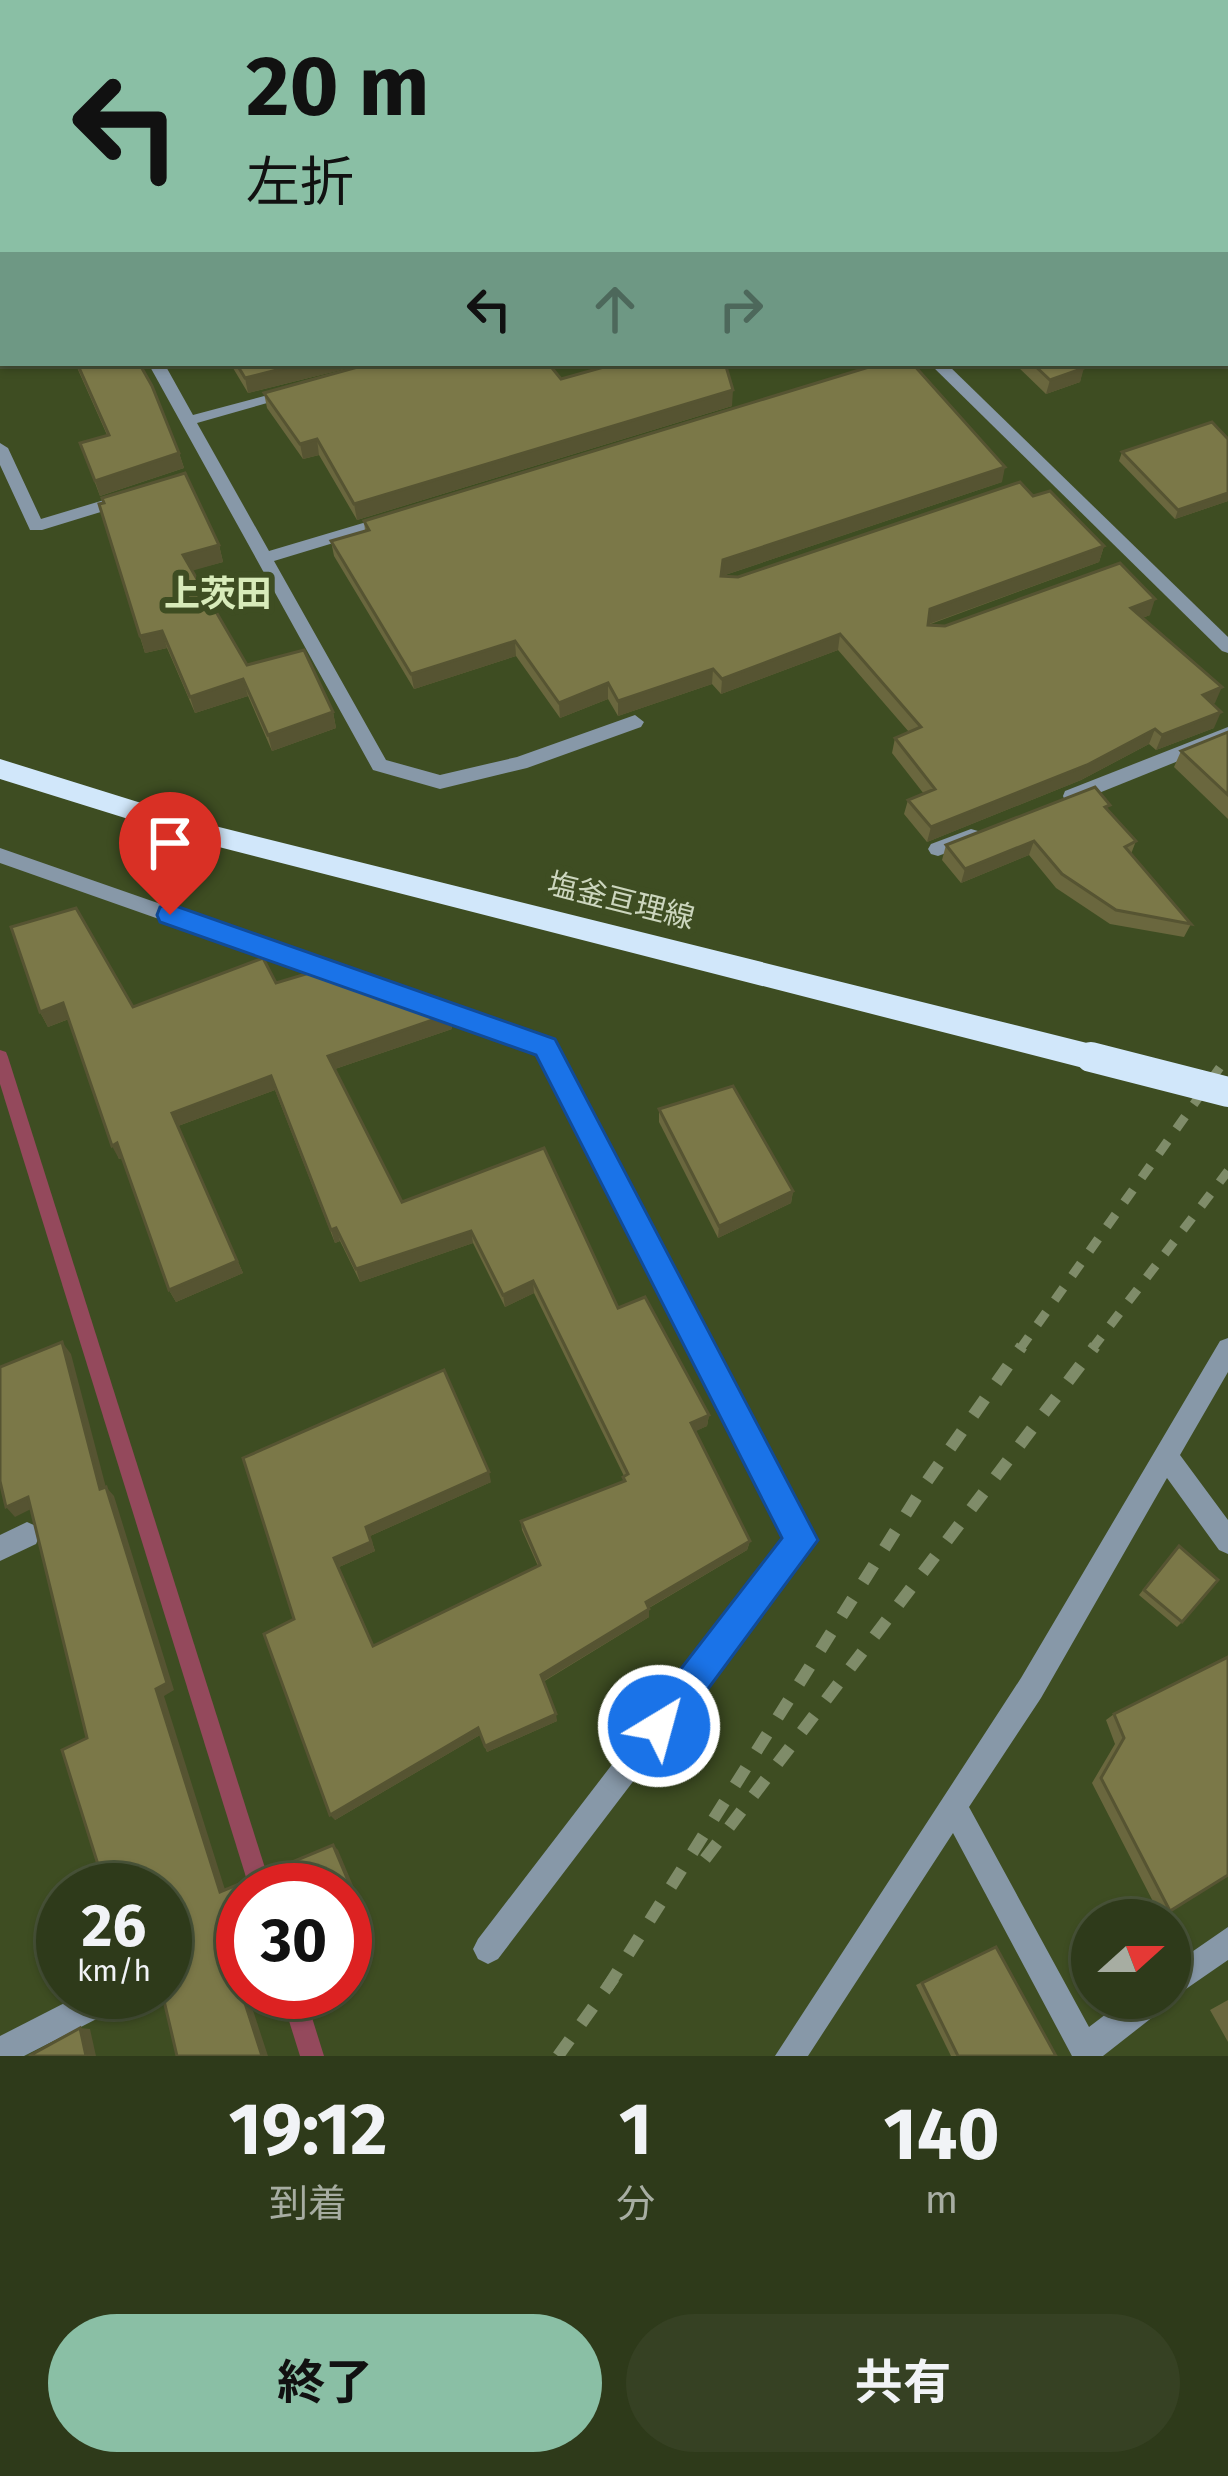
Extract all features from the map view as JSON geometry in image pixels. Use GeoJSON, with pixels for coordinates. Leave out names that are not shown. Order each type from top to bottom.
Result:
{"type":"FeatureCollection","features":[{"type":"Feature","properties":{"kind":"main road","name":"塩釜亘理線"},"geometry":{"type":"LineString","coordinates":[[0,769],[215,836],[1228,1092]]}},
{"type":"Feature","properties":{"kind":"street"},"geometry":{"type":"LineString","coordinates":[[158,366],[380,765],[440,782],[520,763],[635,722]]}},
{"type":"Feature","properties":{"kind":"street"},"geometry":{"type":"LineString","coordinates":[[941,366],[1228,647]]}},
{"type":"Feature","properties":{"kind":"street"},"geometry":{"type":"LineString","coordinates":[[188,421],[318,386]]}},
{"type":"Feature","properties":{"kind":"street"},"geometry":{"type":"LineString","coordinates":[[0,448],[36,526],[148,492]]}},
{"type":"Feature","properties":{"kind":"street"},"geometry":{"type":"LineString","coordinates":[[194,478],[216,472]]}},
{"type":"Feature","properties":{"kind":"street"},"geometry":{"type":"LineString","coordinates":[[1030,484],[1051,476]]}},
{"type":"Feature","properties":{"kind":"street"},"geometry":{"type":"LineString","coordinates":[[264,558],[402,516]]}},
{"type":"Feature","properties":{"kind":"street"},"geometry":{"type":"LineString","coordinates":[[1116,566],[1136,559]]}},
{"type":"Feature","properties":{"kind":"street"},"geometry":{"type":"LineString","coordinates":[[1062,800],[1228,734]]}},
{"type":"Feature","properties":{"kind":"street"},"geometry":{"type":"LineString","coordinates":[[938,849],[1000,825]]}},
{"type":"Feature","properties":{"kind":"street"},"geometry":{"type":"LineString","coordinates":[[0,855],[546,1047],[801,1540],[488,1949]]}},
{"type":"Feature","properties":{"kind":"street"},"geometry":{"type":"LineString","coordinates":[[790,2056],[1031,1688],[1228,1348]]}},
{"type":"Feature","properties":{"kind":"street"},"geometry":{"type":"LineString","coordinates":[[1166,1456],[1228,1541]]}},
{"type":"Feature","properties":{"kind":"street"},"geometry":{"type":"LineString","coordinates":[[0,1548],[27,1535]]}},
{"type":"Feature","properties":{"kind":"street"},"geometry":{"type":"LineString","coordinates":[[954,1807],[1086,2052],[1126,2019]]}},
{"type":"Feature","properties":{"kind":"street"},"geometry":{"type":"LineString","coordinates":[[1191,1969],[1228,1942]]}},
{"type":"Feature","properties":{"kind":"street"},"geometry":{"type":"LineString","coordinates":[[0,2052],[64,2019]]}},
{"type":"Feature","properties":{"kind":"building"},"geometry":{"type":"Polygon","coordinates":[[[78,366],[141,366],[179,453],[95,481],[80,443],[109,435],[78,366]]]}},
{"type":"Feature","properties":{"kind":"building"},"geometry":{"type":"Polygon","coordinates":[[[238,366],[292,366],[245,378],[238,366]]]}},
{"type":"Feature","properties":{"kind":"building"},"geometry":{"type":"Polygon","coordinates":[[[361,366],[550,366],[561,379],[607,366],[726,366],[733,390],[354,504],[317,439],[300,444],[264,393],[361,366]]]}},
{"type":"Feature","properties":{"kind":"building"},"geometry":{"type":"Polygon","coordinates":[[[872,366],[915,366],[1005,467],[723,560],[721,576],[738,577],[1020,482],[1033,496],[1050,491],[1104,546],[930,609],[928,625],[945,626],[1120,563],[1155,599],[1131,608],[1222,687],[1203,695],[1221,712],[1162,735],[1155,729],[1087,765],[931,827],[908,800],[935,789],[895,738],[921,727],[840,634],[722,679],[713,669],[618,701],[608,683],[559,703],[515,641],[411,674],[331,541],[369,530],[364,521],[872,366]]]}},
{"type":"Feature","properties":{"kind":"building"},"geometry":{"type":"Polygon","coordinates":[[[1035,366],[1084,366],[1084,368],[1050,380],[1035,366]]]}},
{"type":"Feature","properties":{"kind":"building"},"geometry":{"type":"Polygon","coordinates":[[[1212,422],[1228,439],[1228,493],[1178,510],[1122,452],[1212,422]]]}},
{"type":"Feature","properties":{"kind":"building"},"geometry":{"type":"Polygon","coordinates":[[[185,473],[219,545],[183,555],[247,665],[304,650],[333,712],[268,735],[243,679],[190,697],[162,631],[140,636],[99,504],[104,503],[102,498],[185,473]]]}},
{"type":"Feature","properties":{"kind":"building"},"geometry":{"type":"Polygon","coordinates":[[[1228,732],[1228,795],[1181,751],[1228,732]]]}},
{"type":"Feature","properties":{"kind":"building"},"geometry":{"type":"Polygon","coordinates":[[[1095,787],[1110,805],[1105,807],[1136,841],[1125,847],[1191,924],[1116,910],[1062,874],[1034,841],[965,869],[946,845],[1095,787]]]}},
{"type":"Feature","properties":{"kind":"building"},"geometry":{"type":"Polygon","coordinates":[[[76,908],[133,1007],[263,958],[276,983],[309,973],[450,1014],[328,1056],[402,1202],[544,1148],[618,1308],[645,1297],[709,1415],[691,1423],[750,1541],[646,1602],[649,1609],[541,1675],[556,1714],[485,1746],[478,1728],[330,1815],[264,1634],[294,1619],[243,1458],[444,1370],[489,1472],[366,1527],[371,1542],[334,1558],[373,1646],[540,1565],[521,1521],[625,1481],[628,1474],[533,1281],[503,1295],[471,1231],[356,1269],[336,1228],[331,1230],[271,1076],[172,1113],[237,1261],[169,1290],[63,1003],[40,1012],[11,927],[76,908]]]}},
{"type":"Feature","properties":{"kind":"building"},"geometry":{"type":"Polygon","coordinates":[[[733,1086],[793,1191],[719,1226],[659,1109],[733,1086]]]}},
{"type":"Feature","properties":{"kind":"building"},"geometry":{"type":"Polygon","coordinates":[[[62,1342],[100,1489],[106,1487],[167,1683],[156,1689],[216,1879],[216,2019],[250,2019],[262,2056],[177,2056],[168,2019],[192,2019],[192,1863],[98,1863],[62,1750],[87,1738],[28,1497],[6,1507],[0,1481],[0,1367],[62,1342]]]}},
{"type":"Feature","properties":{"kind":"building"},"geometry":{"type":"Polygon","coordinates":[[[1179,1546],[1218,1580],[1182,1622],[1144,1590],[1179,1546]]]}},
{"type":"Feature","properties":{"kind":"building"},"geometry":{"type":"Polygon","coordinates":[[[1228,1657],[1228,1875],[1189,1899],[1164,1899],[1101,1778],[1124,1738],[1114,1714],[1228,1657]]]}},
{"type":"Feature","properties":{"kind":"building"},"geometry":{"type":"Polygon","coordinates":[[[333,1845],[341,1863],[290,1863],[333,1845]]]}},
{"type":"Feature","properties":{"kind":"building"},"geometry":{"type":"Polygon","coordinates":[[[996,1947],[1056,2056],[958,2056],[922,1983],[996,1947]]]}},
{"type":"Feature","properties":{"kind":"building"},"geometry":{"type":"Polygon","coordinates":[[[80,2028],[86,2056],[29,2056],[80,2028]]]}},
{"type":"Feature","properties":{"kind":"waterway"},"geometry":{"type":"LineString","coordinates":[[0,1057],[253,1863]]}},
{"type":"Feature","properties":{"kind":"waterway"},"geometry":{"type":"LineString","coordinates":[[300,2019],[312,2056]]}},
{"type":"Feature","properties":{"kind":"railway"},"geometry":{"type":"LineString","coordinates":[[1020,1349],[1228,1056]]}},
{"type":"Feature","properties":{"kind":"railway"},"geometry":{"type":"LineString","coordinates":[[1092,1349],[1228,1171]]}},
{"type":"Feature","properties":{"kind":"railway"},"geometry":{"type":"LineString","coordinates":[[608,1986],[925,1484],[1022,1346]]}},
{"type":"Feature","properties":{"kind":"railway"},"geometry":{"type":"LineString","coordinates":[[705,1859],[1095,1346]]}},
{"type":"Feature","properties":{"kind":"railway"},"geometry":{"type":"LineString","coordinates":[[608,1986],[614,1978]]}},
{"type":"Feature","properties":{"kind":"railway"},"geometry":{"type":"LineString","coordinates":[[558,2056],[608,1986]]}},
{"type":"Feature","properties":{"kind":"district","name":"上茨田"},"geometry":{"type":"Point","coordinates":[218,594]}},
{"type":"Feature","properties":{"kind":"route"},"geometry":{"type":"LineString","coordinates":[[170,915],[546,1047],[801,1540],[659,1726]]}}]}
